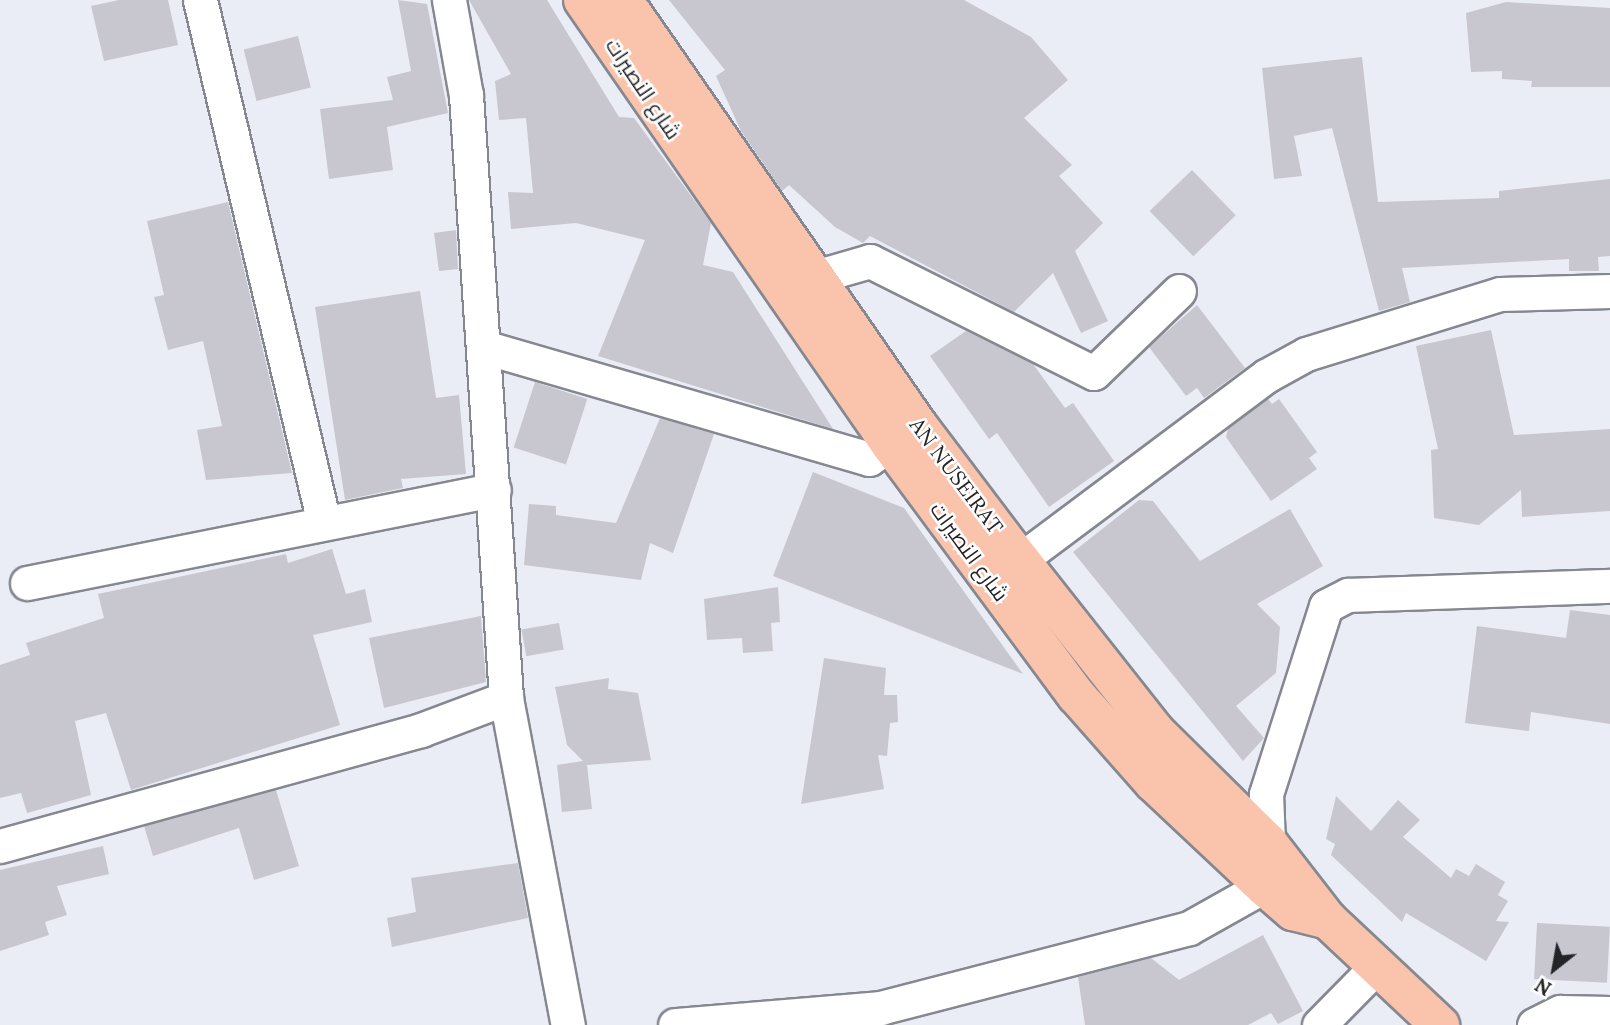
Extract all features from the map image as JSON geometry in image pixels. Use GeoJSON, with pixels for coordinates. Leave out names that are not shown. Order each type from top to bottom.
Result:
{"type":"FeatureCollection","features":[{"type":"Feature","properties":{"kind":"main road","name":"شارع النصيرات"},"geometry":{"type":"LineString","coordinates":[[583,0],[904,435],[1077,696],[1153,782],[1274,867]]}},
{"type":"Feature","properties":{"kind":"main road","name":"AN NUSEIRAT"},"geometry":{"type":"LineString","coordinates":[[623,0],[818,276],[904,435],[1020,560],[1156,732],[1274,867],[1377,966]]}},
{"type":"Feature","properties":{"kind":"main road"},"geometry":{"type":"LineString","coordinates":[[1377,966],[1440,1025]]}},
{"type":"Feature","properties":{"kind":"street"},"geometry":{"type":"LineString","coordinates":[[200,0],[324,523]]}},
{"type":"Feature","properties":{"kind":"street"},"geometry":{"type":"LineString","coordinates":[[449,0],[466,95],[506,698],[568,1025]]}},
{"type":"Feature","properties":{"kind":"street"},"geometry":{"type":"LineString","coordinates":[[818,276],[870,261],[1094,373],[1179,291]]}},
{"type":"Feature","properties":{"kind":"street"},"geometry":{"type":"LineString","coordinates":[[1020,560],[1266,376],[1306,354],[1500,294],[1610,292]]}},
{"type":"Feature","properties":{"kind":"street"},"geometry":{"type":"LineString","coordinates":[[484,347],[869,459],[904,435]]}},
{"type":"Feature","properties":{"kind":"street"},"geometry":{"type":"LineString","coordinates":[[27,583],[494,490]]}},
{"type":"Feature","properties":{"kind":"street"},"geometry":{"type":"LineString","coordinates":[[675,1025],[880,1008],[1189,928],[1274,867],[1266,794],[1326,606],[1348,595],[1610,586]]}},
{"type":"Feature","properties":{"kind":"street"},"geometry":{"type":"LineString","coordinates":[[0,846],[421,730],[506,698]]}},
{"type":"Feature","properties":{"kind":"street"},"geometry":{"type":"LineString","coordinates":[[1319,1025],[1377,966]]}},
{"type":"Feature","properties":{"kind":"street"},"geometry":{"type":"LineString","coordinates":[[1534,1025],[1560,1012],[1610,1013]]}},
{"type":"Feature","properties":{"kind":"building"},"geometry":{"type":"Polygon","coordinates":[[[119,0],[168,0],[178,45],[104,61],[91,6],[119,0]]]}},
{"type":"Feature","properties":{"kind":"building"},"geometry":{"type":"Polygon","coordinates":[[[398,0],[427,4],[448,113],[387,127],[393,170],[329,179],[320,109],[393,100],[387,77],[411,71],[398,0]]]}},
{"type":"Feature","properties":{"kind":"building"},"geometry":{"type":"Polygon","coordinates":[[[469,0],[547,0],[619,117],[634,118],[711,223],[703,265],[733,272],[833,429],[598,356],[645,240],[576,223],[511,229],[508,192],[533,193],[526,118],[499,120],[495,81],[511,74],[469,0]]]}},
{"type":"Feature","properties":{"kind":"building"},"geometry":{"type":"Polygon","coordinates":[[[669,0],[964,0],[1031,37],[1068,80],[1024,118],[1072,165],[1059,176],[1103,223],[1075,251],[1108,321],[1081,333],[1053,273],[1014,312],[870,236],[863,243],[835,227],[789,185],[782,191],[741,131],[716,76],[725,70],[669,0]]]}},
{"type":"Feature","properties":{"kind":"building"},"geometry":{"type":"Polygon","coordinates":[[[1506,2],[1610,8],[1610,87],[1531,87],[1532,81],[1502,79],[1502,71],[1471,72],[1466,13],[1506,2]]]}},
{"type":"Feature","properties":{"kind":"building"},"geometry":{"type":"Polygon","coordinates":[[[298,36],[311,87],[256,101],[244,50],[298,36]]]}},
{"type":"Feature","properties":{"kind":"building"},"geometry":{"type":"Polygon","coordinates":[[[1362,57],[1378,202],[1499,198],[1499,191],[1610,179],[1610,256],[1598,257],[1599,271],[1569,271],[1569,259],[1402,268],[1410,302],[1379,311],[1332,128],[1294,136],[1302,176],[1274,179],[1262,68],[1362,57]]]}},
{"type":"Feature","properties":{"kind":"building"},"geometry":{"type":"Polygon","coordinates":[[[1192,170],[1236,215],[1193,256],[1150,211],[1192,170]]]}},
{"type":"Feature","properties":{"kind":"building"},"geometry":{"type":"Polygon","coordinates":[[[228,202],[292,473],[206,480],[197,430],[222,426],[203,341],[168,350],[154,297],[164,295],[147,221],[228,202]]]}},
{"type":"Feature","properties":{"kind":"building"},"geometry":{"type":"Polygon","coordinates":[[[456,230],[458,269],[439,271],[434,233],[456,230]]]}},
{"type":"Feature","properties":{"kind":"building"},"geometry":{"type":"Polygon","coordinates":[[[420,291],[436,398],[459,395],[466,474],[401,479],[403,488],[345,500],[315,307],[420,291]]]}},
{"type":"Feature","properties":{"kind":"building"},"geometry":{"type":"Polygon","coordinates":[[[1197,305],[1245,368],[1204,398],[1197,388],[1186,396],[1149,347],[1197,305]]]}},
{"type":"Feature","properties":{"kind":"building"},"geometry":{"type":"Polygon","coordinates":[[[1491,330],[1514,435],[1610,429],[1610,511],[1522,517],[1521,490],[1479,525],[1434,518],[1431,450],[1438,449],[1416,346],[1491,330]]]}},
{"type":"Feature","properties":{"kind":"building"},"geometry":{"type":"Polygon","coordinates":[[[966,331],[1033,364],[1065,408],[1073,403],[1114,461],[1049,507],[997,433],[989,439],[930,356],[966,331]]]}},
{"type":"Feature","properties":{"kind":"building"},"geometry":{"type":"Polygon","coordinates":[[[535,382],[587,399],[566,465],[514,448],[535,382]]]}},
{"type":"Feature","properties":{"kind":"building"},"geometry":{"type":"Polygon","coordinates":[[[1268,399],[1272,404],[1279,399],[1317,452],[1309,458],[1317,469],[1271,501],[1226,437],[1228,429],[1268,399]]]}},
{"type":"Feature","properties":{"kind":"building"},"geometry":{"type":"Polygon","coordinates":[[[660,418],[714,434],[673,553],[650,543],[641,580],[524,565],[529,504],[556,506],[556,515],[616,523],[660,418]]]}},
{"type":"Feature","properties":{"kind":"building"},"geometry":{"type":"Polygon","coordinates":[[[813,472],[904,508],[1023,674],[773,576],[813,472]]]}},
{"type":"Feature","properties":{"kind":"building"},"geometry":{"type":"Polygon","coordinates":[[[1139,500],[1153,501],[1200,561],[1290,509],[1323,566],[1257,604],[1280,627],[1276,673],[1236,706],[1264,738],[1243,761],[1073,552],[1139,500]]]}},
{"type":"Feature","properties":{"kind":"building"},"geometry":{"type":"Polygon","coordinates":[[[332,549],[346,594],[365,589],[372,622],[313,635],[340,725],[131,790],[106,713],[75,721],[91,795],[27,813],[21,793],[0,798],[0,665],[30,655],[26,643],[104,618],[98,594],[286,554],[288,563],[332,549]]]}},
{"type":"Feature","properties":{"kind":"building"},"geometry":{"type":"Polygon","coordinates":[[[778,587],[780,622],[771,623],[773,651],[743,653],[742,638],[707,640],[704,599],[778,587]]]}},
{"type":"Feature","properties":{"kind":"building"},"geometry":{"type":"Polygon","coordinates":[[[1570,610],[1610,615],[1610,724],[1531,712],[1529,731],[1465,723],[1477,626],[1566,638],[1570,610]]]}},
{"type":"Feature","properties":{"kind":"building"},"geometry":{"type":"Polygon","coordinates":[[[481,616],[486,682],[384,708],[369,638],[481,616]]]}},
{"type":"Feature","properties":{"kind":"building"},"geometry":{"type":"Polygon","coordinates":[[[559,623],[564,650],[526,656],[522,630],[559,623]]]}},
{"type":"Feature","properties":{"kind":"building"},"geometry":{"type":"Polygon","coordinates":[[[824,658],[886,668],[884,695],[897,695],[898,722],[890,723],[887,756],[878,755],[884,789],[801,804],[824,658]]]}},
{"type":"Feature","properties":{"kind":"building"},"geometry":{"type":"Polygon","coordinates":[[[609,678],[608,689],[638,693],[651,760],[587,765],[592,809],[562,812],[557,765],[583,761],[567,745],[555,687],[609,678]]]}},
{"type":"Feature","properties":{"kind":"building"},"geometry":{"type":"Polygon","coordinates":[[[276,790],[299,866],[254,880],[239,828],[153,856],[144,826],[276,790]]]}},
{"type":"Feature","properties":{"kind":"building"},"geometry":{"type":"Polygon","coordinates":[[[1336,796],[1371,831],[1398,800],[1420,820],[1403,837],[1451,878],[1456,869],[1469,876],[1476,864],[1505,882],[1498,895],[1508,901],[1496,921],[1509,922],[1486,961],[1406,913],[1402,922],[1331,855],[1335,844],[1326,839],[1336,796]]]}},
{"type":"Feature","properties":{"kind":"building"},"geometry":{"type":"Polygon","coordinates":[[[103,846],[109,874],[57,886],[67,915],[45,922],[49,935],[0,951],[0,870],[103,846]]]}},
{"type":"Feature","properties":{"kind":"building"},"geometry":{"type":"Polygon","coordinates":[[[518,863],[528,918],[392,947],[387,918],[416,912],[411,878],[518,863]]]}},
{"type":"Feature","properties":{"kind":"building"},"geometry":{"type":"Polygon","coordinates":[[[1537,923],[1610,927],[1607,983],[1534,979],[1537,923]]]}},
{"type":"Feature","properties":{"kind":"building"},"geometry":{"type":"Polygon","coordinates":[[[1263,935],[1303,1011],[1278,1024],[1271,1013],[1248,1025],[1085,1025],[1078,977],[1151,958],[1179,980],[1263,935]]]}}]}
